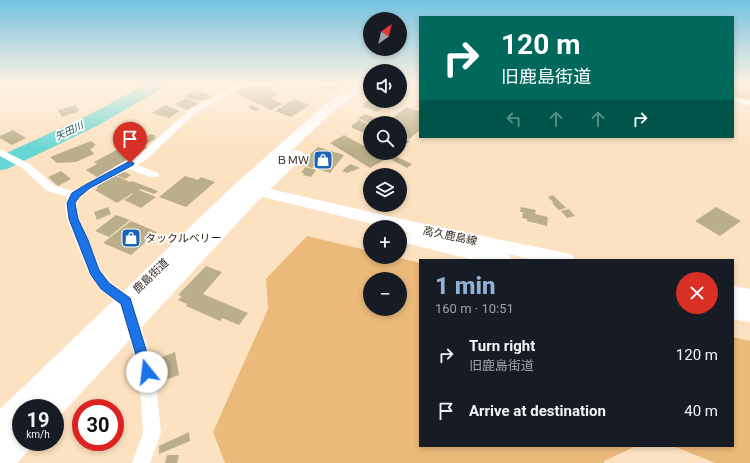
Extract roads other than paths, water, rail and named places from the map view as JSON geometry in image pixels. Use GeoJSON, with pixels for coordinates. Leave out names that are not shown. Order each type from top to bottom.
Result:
{"type":"FeatureCollection","features":[{"type":"Feature","properties":{"kind":"main road","name":"鹿島街道"},"geometry":{"type":"LineString","coordinates":[[0,428],[126,301],[245,195],[333,106]]}},
{"type":"Feature","properties":{"kind":"main road"},"geometry":{"type":"LineString","coordinates":[[59,399],[132,322],[245,195],[348,106]]}},
{"type":"Feature","properties":{"kind":"main road"},"geometry":{"type":"LineString","coordinates":[[245,195],[363,228]]}},
{"type":"Feature","properties":{"kind":"main road","name":"高久鹿島線"},"geometry":{"type":"LineString","coordinates":[[245,195],[406,226],[561,259]]}},
{"type":"Feature","properties":{"kind":"main road","name":"高久鹿島線"},"geometry":{"type":"LineString","coordinates":[[407,239],[499,259]]}},
{"type":"Feature","properties":{"kind":"main road"},"geometry":{"type":"LineString","coordinates":[[734,294],[750,297]]}},
{"type":"Feature","properties":{"kind":"main road"},"geometry":{"type":"LineString","coordinates":[[734,310],[750,313]]}},
{"type":"Feature","properties":{"kind":"main road"},"geometry":{"type":"LineString","coordinates":[[0,460],[12,447]]}},
{"type":"Feature","properties":{"kind":"street"},"geometry":{"type":"LineString","coordinates":[[141,463],[152,433],[147,372],[126,301],[105,286],[95,272],[73,219],[71,203],[75,195],[100,179],[142,158],[194,110],[203,106]]}},
{"type":"Feature","properties":{"kind":"street"},"geometry":{"type":"LineString","coordinates":[[1,153],[26,166],[52,189],[75,195]]}},
{"type":"Feature","properties":{"kind":"street"},"geometry":{"type":"LineString","coordinates":[[130,163],[133,167],[154,175]]}},
{"type":"Feature","properties":{"kind":"waterway","name":"矢田川"},"geometry":{"type":"LineString","coordinates":[[0,164],[92,121],[118,106]]}},
{"type":"Feature","properties":{"kind":"place","name":"ＢＭＷ"},"geometry":{"type":"Point","coordinates":[323,160]}},
{"type":"Feature","properties":{"kind":"place","name":"タックルベリー"},"geometry":{"type":"Point","coordinates":[131,238]}}]}
